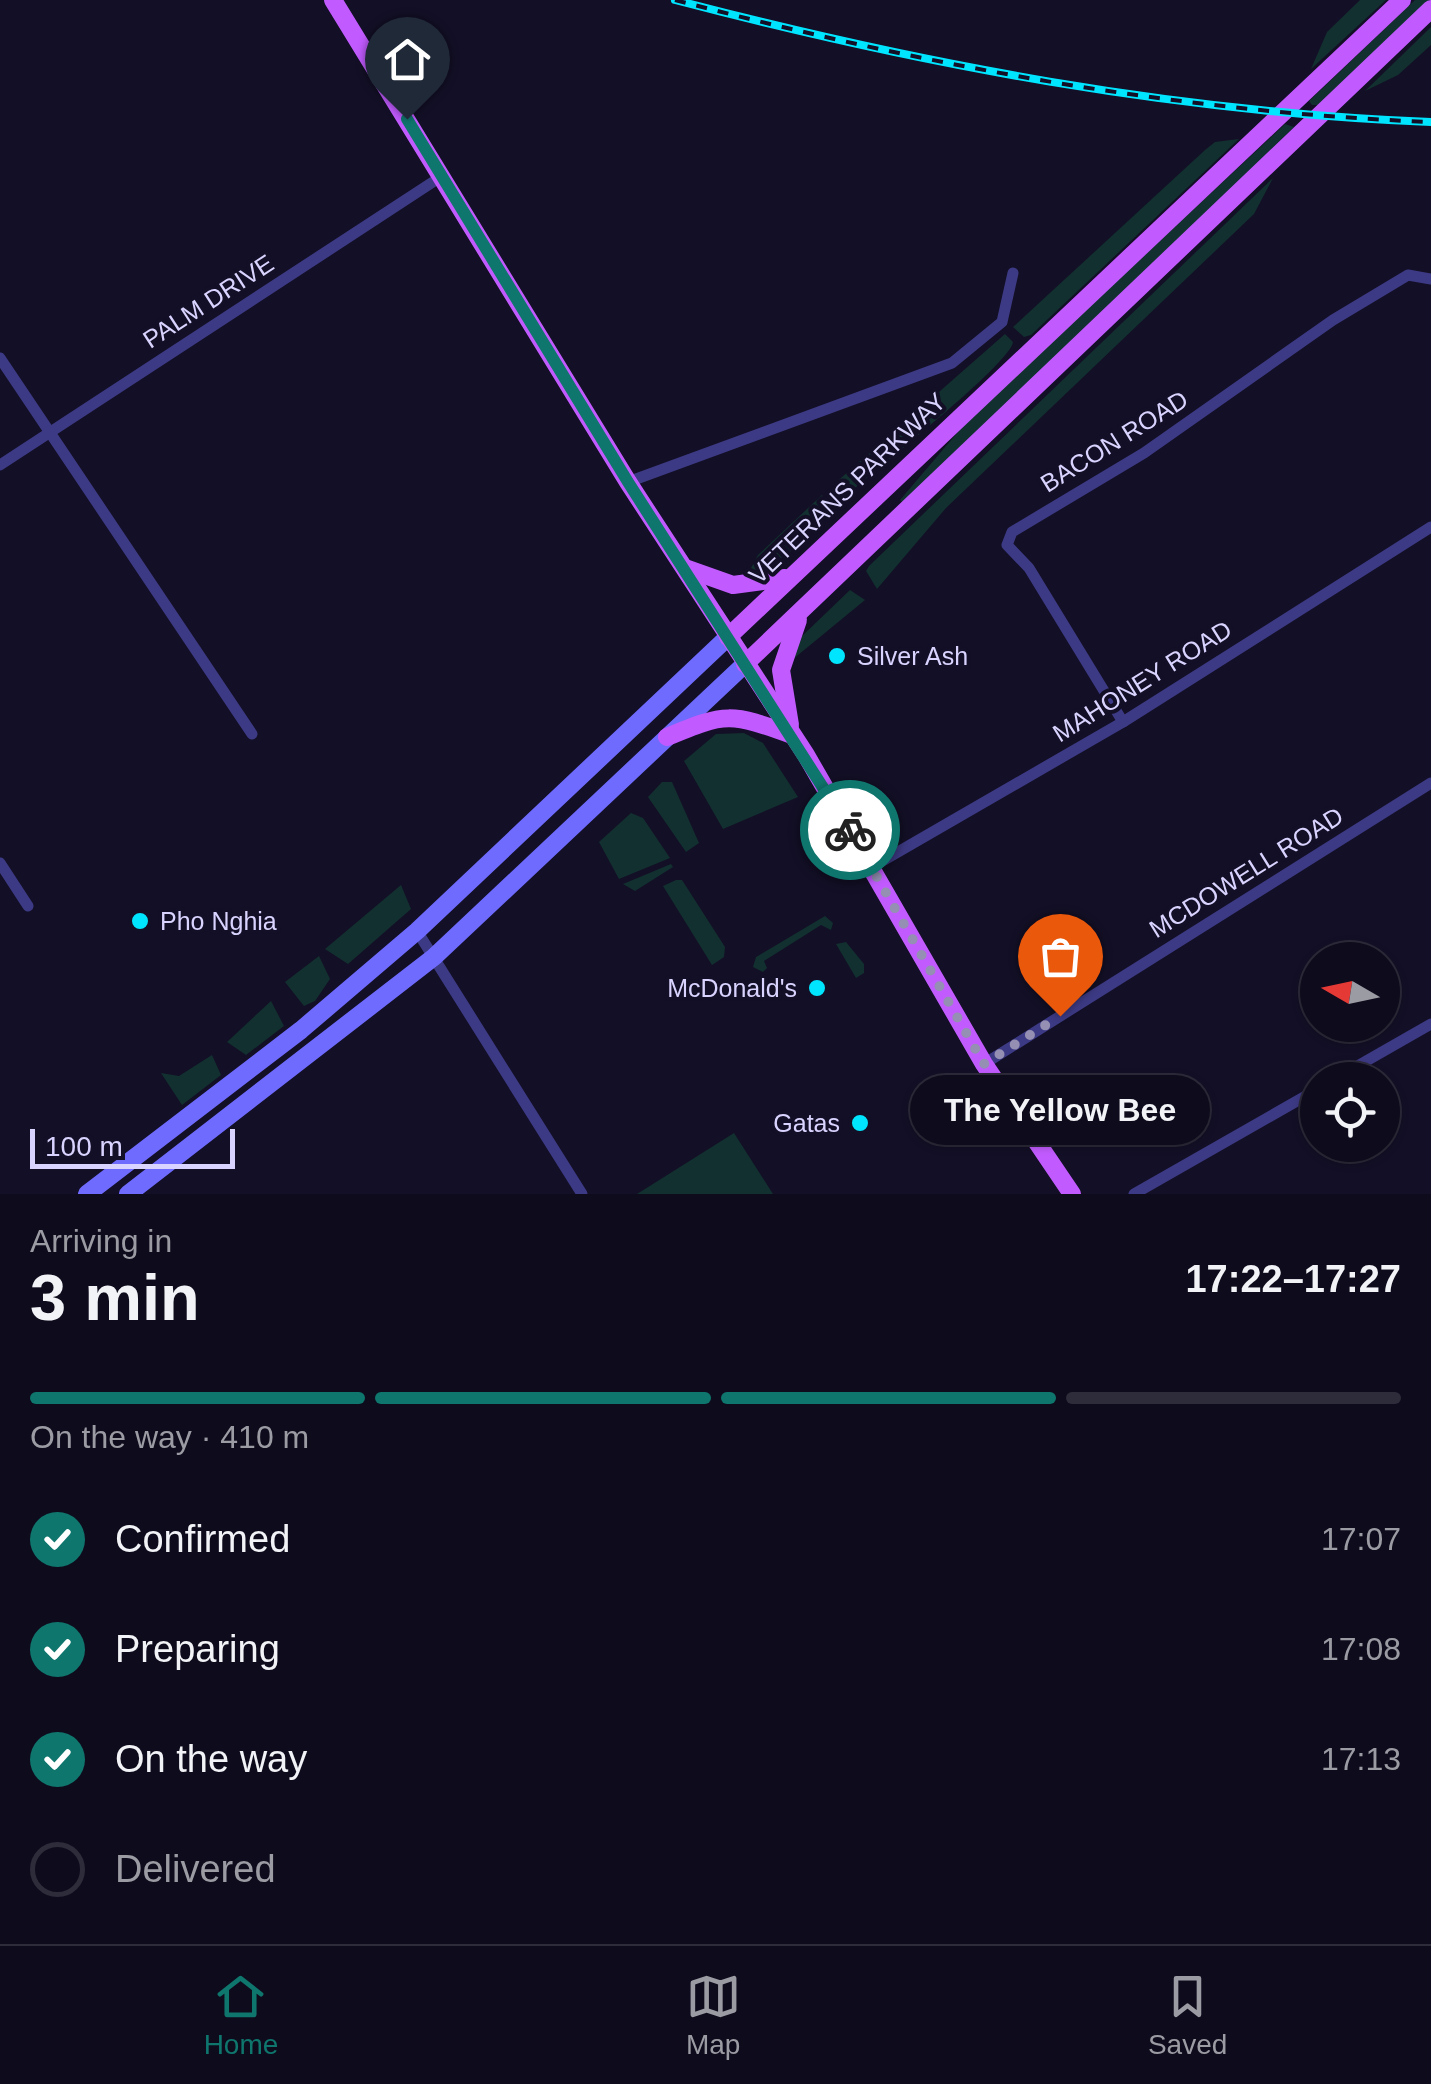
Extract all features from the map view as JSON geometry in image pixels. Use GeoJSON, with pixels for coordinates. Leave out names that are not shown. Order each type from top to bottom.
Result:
{"type":"FeatureCollection","features":[{"type":"Feature","properties":{"kind":"main road"},"geometry":{"type":"LineString","coordinates":[[333,0],[628,482],[823,784],[984,1064],[1072,1194]]}},
{"type":"Feature","properties":{"kind":"main road","name":"VETERANS PARKWAY"},"geometry":{"type":"LineString","coordinates":[[87,1194],[302,1030],[417,931],[1402,0]]}},
{"type":"Feature","properties":{"kind":"main road"},"geometry":{"type":"LineString","coordinates":[[128,1194],[434,956],[1431,9]]}},
{"type":"Feature","properties":{"kind":"main road"},"geometry":{"type":"LineString","coordinates":[[682,566],[733,586],[790,576]]}},
{"type":"Feature","properties":{"kind":"main road"},"geometry":{"type":"LineString","coordinates":[[792,735],[781,670],[804,608]]}},
{"type":"Feature","properties":{"kind":"main road"},"geometry":{"type":"LineString","coordinates":[[667,737],[714,717],[732,716],[792,735]]}},
{"type":"Feature","properties":{"kind":"street","name":"PALM DRIVE"},"geometry":{"type":"LineString","coordinates":[[0,465],[442,176]]}},
{"type":"Feature","properties":{"kind":"street"},"geometry":{"type":"LineString","coordinates":[[628,482],[952,363],[1002,322],[1013,273]]}},
{"type":"Feature","properties":{"kind":"street","name":"BACON ROAD"},"geometry":{"type":"LineString","coordinates":[[1122,722],[1029,568],[1007,545],[1012,532],[1144,452],[1332,320],[1408,275],[1431,279]]}},
{"type":"Feature","properties":{"kind":"street"},"geometry":{"type":"LineString","coordinates":[[0,358],[252,734]]}},
{"type":"Feature","properties":{"kind":"street","name":"MAHONEY ROAD"},"geometry":{"type":"LineString","coordinates":[[872,867],[1122,722],[1431,526]]}},
{"type":"Feature","properties":{"kind":"street","name":"MCDOWELL ROAD"},"geometry":{"type":"LineString","coordinates":[[984,1064],[1431,783]]}},
{"type":"Feature","properties":{"kind":"street"},"geometry":{"type":"LineString","coordinates":[[0,863],[28,906]]}},
{"type":"Feature","properties":{"kind":"street"},"geometry":{"type":"LineString","coordinates":[[417,931],[582,1194]]}},
{"type":"Feature","properties":{"kind":"street"},"geometry":{"type":"LineString","coordinates":[[1364,1062],[1431,1024]]}},
{"type":"Feature","properties":{"kind":"street"},"geometry":{"type":"LineString","coordinates":[[1134,1194],[1300,1099]]}},
{"type":"Feature","properties":{"kind":"green space"},"geometry":{"type":"Polygon","coordinates":[[[1360,0],[1386,0],[1311,69],[1327,32],[1360,0]]]}},
{"type":"Feature","properties":{"kind":"green space"},"geometry":{"type":"Polygon","coordinates":[[[1415,0],[1429,0],[1318,105],[1312,105],[1309,101],[1415,0]]]}},
{"type":"Feature","properties":{"kind":"green space"},"geometry":{"type":"Polygon","coordinates":[[[1431,27],[1431,45],[1398,75],[1365,91],[1431,27]]]}},
{"type":"Feature","properties":{"kind":"green space"},"geometry":{"type":"Polygon","coordinates":[[[1285,124],[1294,127],[904,504],[900,500],[969,419],[1285,124]]]}},
{"type":"Feature","properties":{"kind":"green space"},"geometry":{"type":"Polygon","coordinates":[[[1239,139],[1031,335],[1024,337],[1013,327],[1205,150],[1215,142],[1239,139]]]}},
{"type":"Feature","properties":{"kind":"green space"},"geometry":{"type":"Polygon","coordinates":[[[1273,178],[1254,214],[946,508],[877,589],[866,571],[869,566],[1273,178]]]}},
{"type":"Feature","properties":{"kind":"green space"},"geometry":{"type":"Polygon","coordinates":[[[1005,334],[1013,342],[990,371],[848,494],[842,495],[833,485],[1005,334]]]}},
{"type":"Feature","properties":{"kind":"green space"},"geometry":{"type":"Polygon","coordinates":[[[822,495],[830,512],[771,572],[754,579],[750,570],[758,555],[822,495]]]}},
{"type":"Feature","properties":{"kind":"green space"},"geometry":{"type":"Polygon","coordinates":[[[850,590],[865,600],[792,660],[800,638],[850,590]]]}},
{"type":"Feature","properties":{"kind":"green space"},"geometry":{"type":"Polygon","coordinates":[[[744,733],[763,743],[798,797],[723,829],[684,761],[716,734],[744,733]]]}},
{"type":"Feature","properties":{"kind":"green space"},"geometry":{"type":"Polygon","coordinates":[[[662,782],[672,782],[699,843],[686,852],[648,797],[662,782]]]}},
{"type":"Feature","properties":{"kind":"green space"},"geometry":{"type":"Polygon","coordinates":[[[631,813],[643,818],[670,858],[619,879],[599,842],[631,813]]]}},
{"type":"Feature","properties":{"kind":"green space"},"geometry":{"type":"Polygon","coordinates":[[[671,864],[673,867],[635,891],[623,884],[671,864]]]}},
{"type":"Feature","properties":{"kind":"green space"},"geometry":{"type":"Polygon","coordinates":[[[682,880],[725,947],[724,957],[712,965],[663,886],[682,880]]]}},
{"type":"Feature","properties":{"kind":"green space"},"geometry":{"type":"Polygon","coordinates":[[[401,885],[411,909],[348,964],[325,949],[401,885]]]}},
{"type":"Feature","properties":{"kind":"green space"},"geometry":{"type":"Polygon","coordinates":[[[825,916],[833,923],[831,930],[821,925],[764,961],[767,968],[763,972],[753,967],[756,957],[825,916]]]}},
{"type":"Feature","properties":{"kind":"green space"},"geometry":{"type":"Polygon","coordinates":[[[846,942],[864,964],[864,973],[856,978],[836,944],[846,942]]]}},
{"type":"Feature","properties":{"kind":"green space"},"geometry":{"type":"Polygon","coordinates":[[[319,956],[330,979],[315,1001],[304,1006],[285,982],[319,956]]]}},
{"type":"Feature","properties":{"kind":"green space"},"geometry":{"type":"Polygon","coordinates":[[[271,1001],[284,1026],[246,1055],[227,1042],[271,1001]]]}},
{"type":"Feature","properties":{"kind":"green space"},"geometry":{"type":"Polygon","coordinates":[[[212,1055],[221,1075],[182,1105],[161,1073],[179,1076],[212,1055]]]}},
{"type":"Feature","properties":{"kind":"green space"},"geometry":{"type":"Polygon","coordinates":[[[734,1133],[773,1194],[637,1194],[734,1133]]]}},
{"type":"Feature","properties":{"kind":"railway"},"geometry":{"type":"LineString","coordinates":[[675,0],[862,45],[1050,82],[1239,108],[1431,122]]}},
{"type":"Feature","properties":{"kind":"way so far"},"geometry":{"type":"LineString","coordinates":[[850,830],[984,1064],[1060,1016]]}},
{"type":"Feature","properties":{"kind":"place","name":"Silver Ash"},"geometry":{"type":"Point","coordinates":[837,656]}},
{"type":"Feature","properties":{"kind":"place","name":"Pho Nghia"},"geometry":{"type":"Point","coordinates":[140,921]}},
{"type":"Feature","properties":{"kind":"place","name":"McDonald's"},"geometry":{"type":"Point","coordinates":[817,988]}},
{"type":"Feature","properties":{"kind":"place","name":"The Yellow Bee"},"geometry":{"type":"Point","coordinates":[1060,1016]}},
{"type":"Feature","properties":{"kind":"place","name":"Gatas"},"geometry":{"type":"Point","coordinates":[860,1123]}},
{"type":"Feature","properties":{"kind":"route"},"geometry":{"type":"LineString","coordinates":[[407,119],[628,482],[806,755],[850,830]]}}]}
